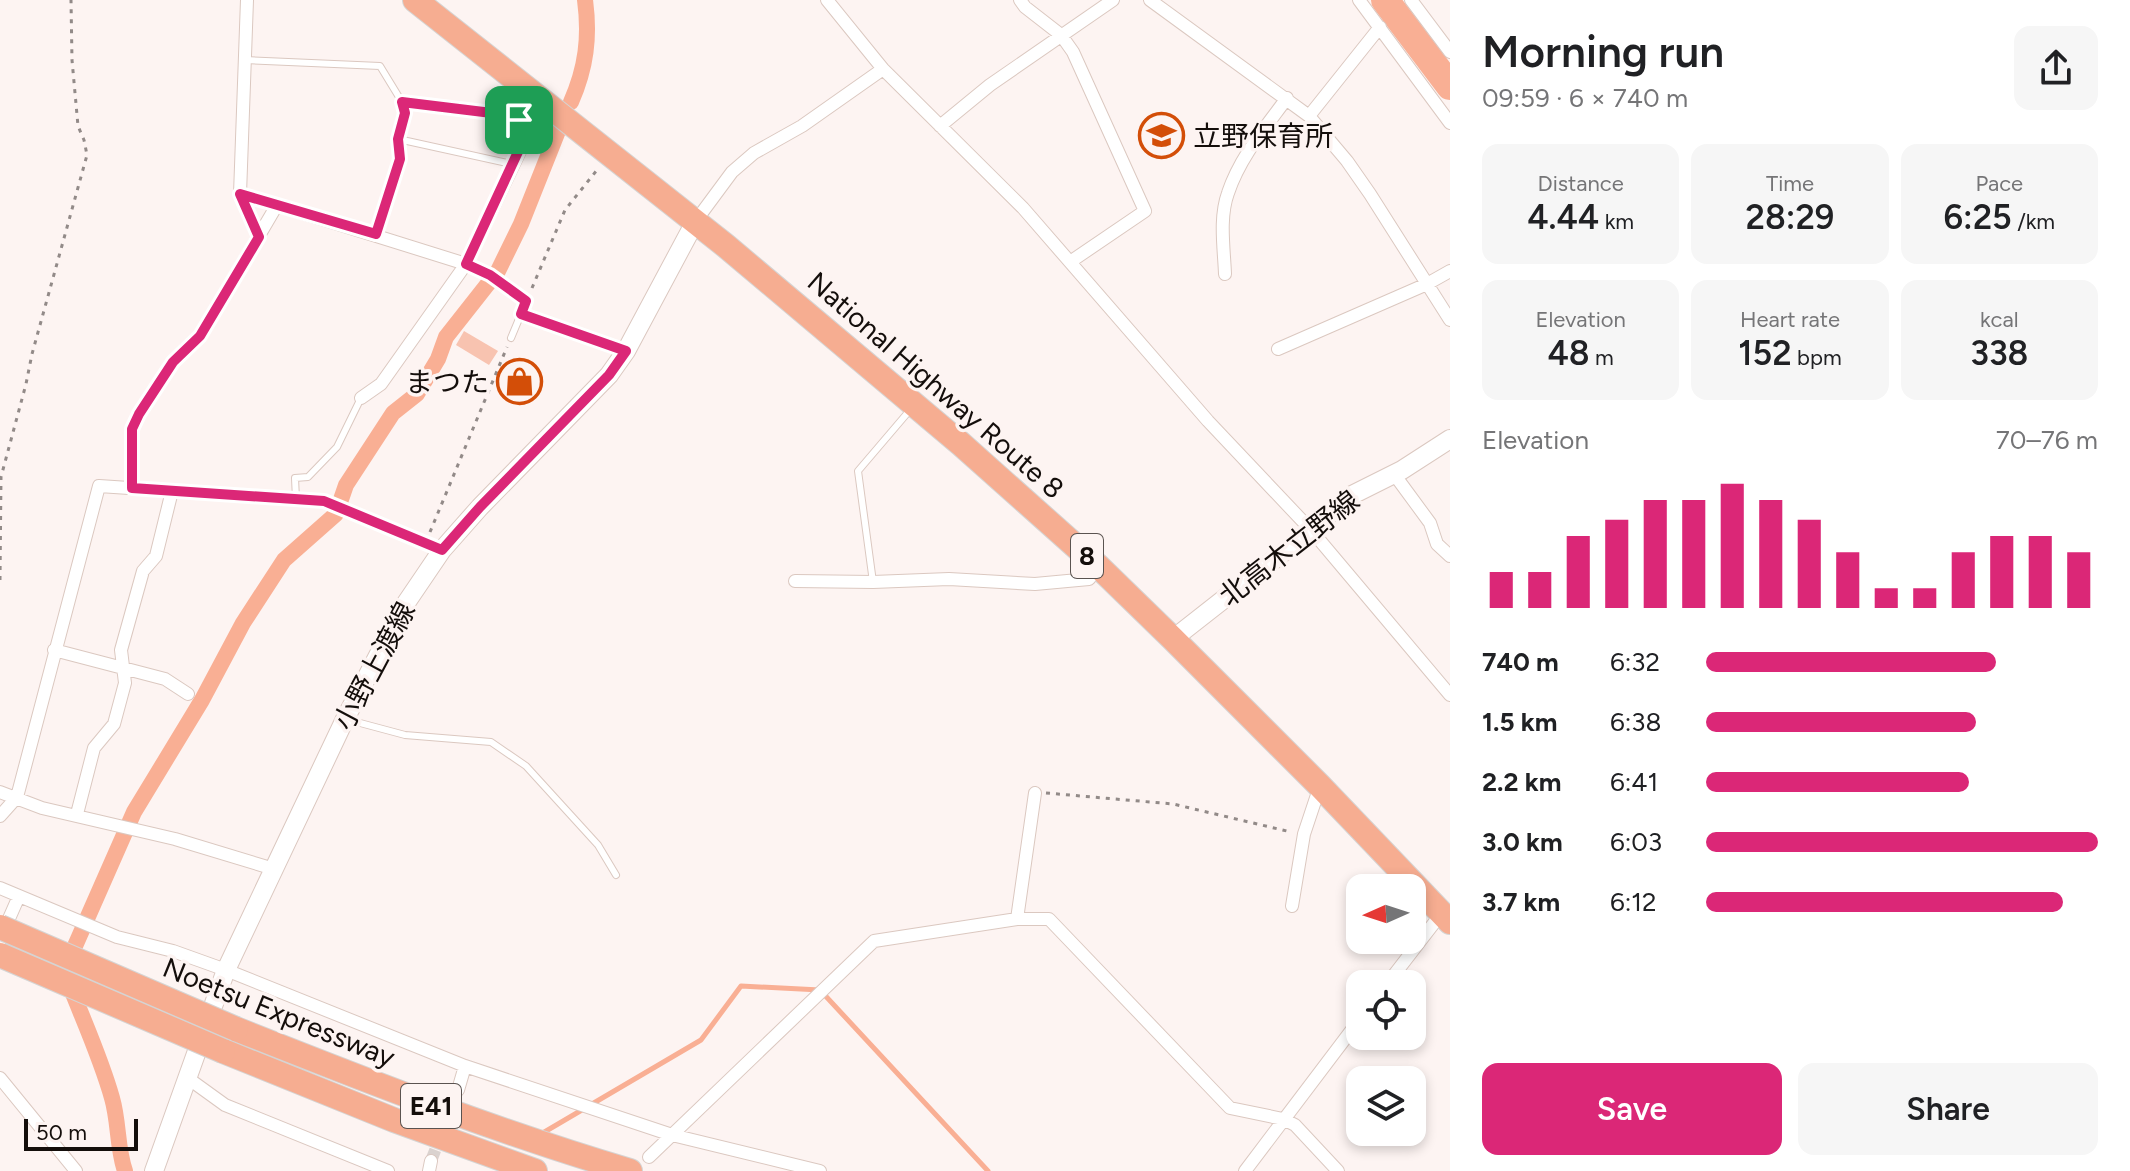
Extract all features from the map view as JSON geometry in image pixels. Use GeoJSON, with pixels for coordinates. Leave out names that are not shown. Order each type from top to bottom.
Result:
{"type":"FeatureCollection","features":[{"type":"Feature","properties":{"kind":"highway","name":"National Highway Route 8"},"geometry":{"type":"LineString","coordinates":[[415,0],[541,97],[915,404],[1099,567],[1320,786],[1446,918]]}},
{"type":"Feature","properties":{"kind":"highway","name":"Noetsu Expressway"},"geometry":{"type":"LineString","coordinates":[[0,927],[236,1029],[408,1098],[501,1131],[640,1164]]}},
{"type":"Feature","properties":{"kind":"highway","name":"Noetsu Expressway"},"geometry":{"type":"LineString","coordinates":[[0,955],[223,1051],[394,1120],[535,1171]]}},
{"type":"Feature","properties":{"kind":"main road","name":"小野上渡線"},"geometry":{"type":"LineString","coordinates":[[154,1171],[226,970],[345,719],[434,546],[480,507],[609,375],[626,351],[695,222]]}},
{"type":"Feature","properties":{"kind":"main road","name":"北高木立野線"},"geometry":{"type":"LineString","coordinates":[[1173,639],[1352,495],[1394,474],[1450,439]]}},
{"type":"Feature","properties":{"kind":"street"},"geometry":{"type":"LineString","coordinates":[[247,0],[240,194],[259,237]]}},
{"type":"Feature","properties":{"kind":"street"},"geometry":{"type":"LineString","coordinates":[[827,0],[883,69],[1023,208],[1208,421],[1311,530],[1450,695]]}},
{"type":"Feature","properties":{"kind":"street"},"geometry":{"type":"LineString","coordinates":[[1020,0],[1061,35],[1073,52],[1145,211],[1070,262]]}},
{"type":"Feature","properties":{"kind":"street"},"geometry":{"type":"LineString","coordinates":[[940,126],[990,85],[1113,0]]}},
{"type":"Feature","properties":{"kind":"street"},"geometry":{"type":"LineString","coordinates":[[1150,0],[1309,116],[1363,183],[1450,320]]}},
{"type":"Feature","properties":{"kind":"street"},"geometry":{"type":"LineString","coordinates":[[1359,0],[1450,123]]}},
{"type":"Feature","properties":{"kind":"street"},"geometry":{"type":"LineString","coordinates":[[1411,0],[1450,52]]}},
{"type":"Feature","properties":{"kind":"street"},"geometry":{"type":"LineString","coordinates":[[1309,116],[1380,27]]}},
{"type":"Feature","properties":{"kind":"street"},"geometry":{"type":"LineString","coordinates":[[695,222],[732,172],[754,153],[802,126],[883,69]]}},
{"type":"Feature","properties":{"kind":"street"},"geometry":{"type":"LineString","coordinates":[[361,398],[381,384],[466,264],[541,97]]}},
{"type":"Feature","properties":{"kind":"street"},"geometry":{"type":"LineString","coordinates":[[1225,274],[1223,229],[1227,194],[1246,153],[1287,98]]}},
{"type":"Feature","properties":{"kind":"street"},"geometry":{"type":"LineString","coordinates":[[240,194],[466,264],[492,277],[526,301]]}},
{"type":"Feature","properties":{"kind":"street"},"geometry":{"type":"LineString","coordinates":[[132,488],[132,429],[139,414],[173,362],[200,336],[277,205]]}},
{"type":"Feature","properties":{"kind":"street"},"geometry":{"type":"LineString","coordinates":[[1278,349],[1450,271]]}},
{"type":"Feature","properties":{"kind":"street"},"geometry":{"type":"LineString","coordinates":[[521,314],[626,351]]}},
{"type":"Feature","properties":{"kind":"street"},"geometry":{"type":"LineString","coordinates":[[1394,474],[1430,523],[1437,544],[1450,556]]}},
{"type":"Feature","properties":{"kind":"street"},"geometry":{"type":"LineString","coordinates":[[0,816],[17,797],[99,486],[324,501],[434,546]]}},
{"type":"Feature","properties":{"kind":"street"},"geometry":{"type":"LineString","coordinates":[[77,814],[94,748],[114,724],[125,683],[121,650],[143,571],[156,556],[172,491]]}},
{"type":"Feature","properties":{"kind":"street"},"geometry":{"type":"LineString","coordinates":[[795,581],[949,579],[1035,584],[1089,579],[1099,567]]}},
{"type":"Feature","properties":{"kind":"street"},"geometry":{"type":"LineString","coordinates":[[54,650],[165,679],[188,694]]}},
{"type":"Feature","properties":{"kind":"street"},"geometry":{"type":"LineString","coordinates":[[1292,906],[1304,834],[1320,786]]}},
{"type":"Feature","properties":{"kind":"street"},"geometry":{"type":"LineString","coordinates":[[0,792],[42,808],[175,839],[274,869]]}},
{"type":"Feature","properties":{"kind":"street"},"geometry":{"type":"LineString","coordinates":[[1017,919],[1035,793]]}},
{"type":"Feature","properties":{"kind":"street"},"geometry":{"type":"LineString","coordinates":[[0,888],[117,937],[173,951],[226,970],[465,1066],[672,1135],[820,1171]]}},
{"type":"Feature","properties":{"kind":"street"},"geometry":{"type":"LineString","coordinates":[[0,940],[19,896]]}},
{"type":"Feature","properties":{"kind":"street"},"geometry":{"type":"LineString","coordinates":[[1400,970],[1446,918]]}},
{"type":"Feature","properties":{"kind":"street"},"geometry":{"type":"LineString","coordinates":[[640,1164],[874,941],[1017,919],[1049,919],[1230,1108],[1283,1119],[1295,1125],[1338,1171]]}},
{"type":"Feature","properties":{"kind":"street"},"geometry":{"type":"LineString","coordinates":[[1245,1171],[1346,1037]]}},
{"type":"Feature","properties":{"kind":"street"},"geometry":{"type":"LineString","coordinates":[[458,1090],[465,1066]]}},
{"type":"Feature","properties":{"kind":"street"},"geometry":{"type":"LineString","coordinates":[[0,1078],[76,1171]]}},
{"type":"Feature","properties":{"kind":"street"},"geometry":{"type":"LineString","coordinates":[[189,1079],[225,1105],[388,1171]]}},
{"type":"Feature","properties":{"kind":"lane"},"geometry":{"type":"LineString","coordinates":[[245,60],[380,66],[402,102],[405,113],[398,139],[400,159],[376,234]]}},
{"type":"Feature","properties":{"kind":"lane"},"geometry":{"type":"LineString","coordinates":[[402,102],[500,114],[530,126]]}},
{"type":"Feature","properties":{"kind":"lane"},"geometry":{"type":"LineString","coordinates":[[398,139],[513,165]]}},
{"type":"Feature","properties":{"kind":"lane"},"geometry":{"type":"LineString","coordinates":[[511,338],[521,314]]}},
{"type":"Feature","properties":{"kind":"lane"},"geometry":{"type":"LineString","coordinates":[[296,499],[295,478],[308,477],[337,447],[361,398]]}},
{"type":"Feature","properties":{"kind":"lane"},"geometry":{"type":"LineString","coordinates":[[873,582],[858,471],[915,404]]}},
{"type":"Feature","properties":{"kind":"lane"},"geometry":{"type":"LineString","coordinates":[[345,719],[405,735],[491,742],[526,766],[598,845],[616,875]]}},
{"type":"Feature","properties":{"kind":"path"},"geometry":{"type":"LineString","coordinates":[[0,580],[1,477],[87,155],[78,126],[71,0]]}},
{"type":"Feature","properties":{"kind":"path"},"geometry":{"type":"LineString","coordinates":[[526,301],[565,210],[609,154]]}},
{"type":"Feature","properties":{"kind":"path"},"geometry":{"type":"LineString","coordinates":[[434,546],[511,338]]}},
{"type":"Feature","properties":{"kind":"path"},"geometry":{"type":"LineString","coordinates":[[1035,793],[1173,804],[1304,834]]}},
{"type":"Feature","properties":{"kind":"shaded area"},"geometry":{"type":"Polygon","coordinates":[[[464,331],[498,351],[489,365],[456,345],[464,331]]]}},
{"type":"Feature","properties":{"kind":"waterway"},"geometry":{"type":"LineString","coordinates":[[571,102],[586,52],[585,0]]}},
{"type":"Feature","properties":{"kind":"waterway"},"geometry":{"type":"LineString","coordinates":[[1385,0],[1450,86]]}},
{"type":"Feature","properties":{"kind":"waterway"},"geometry":{"type":"LineString","coordinates":[[125,1171],[107,1082],[64,971],[134,812],[202,700],[243,623],[284,560],[336,514],[346,485],[393,413],[417,394],[438,359],[446,337],[498,271],[521,224],[558,131]]}},
{"type":"Feature","properties":{"kind":"waterway"},"geometry":{"type":"LineString","coordinates":[[541,1134],[701,1040],[741,986],[820,990],[988,1171]]}},
{"type":"Feature","properties":{"kind":"tunnel"},"geometry":{"type":"LineString","coordinates":[[431,1161],[458,1090]]}},
{"type":"Feature","properties":{"kind":"place","name":"立野保育所"},"geometry":{"type":"Point","coordinates":[1162,136]}},
{"type":"Feature","properties":{"kind":"place","name":"まつた"},"geometry":{"type":"Point","coordinates":[520,382]}},
{"type":"Feature","properties":{"kind":"route"},"geometry":{"type":"LineString","coordinates":[[402,102],[500,114],[519,120],[530,126],[466,264],[490,275],[526,301],[521,314],[626,351],[609,375],[442,550],[324,501],[132,488],[132,429],[139,414],[173,362],[200,336],[259,237],[240,194],[376,234],[400,159],[398,139],[405,113],[402,102]]}}]}
